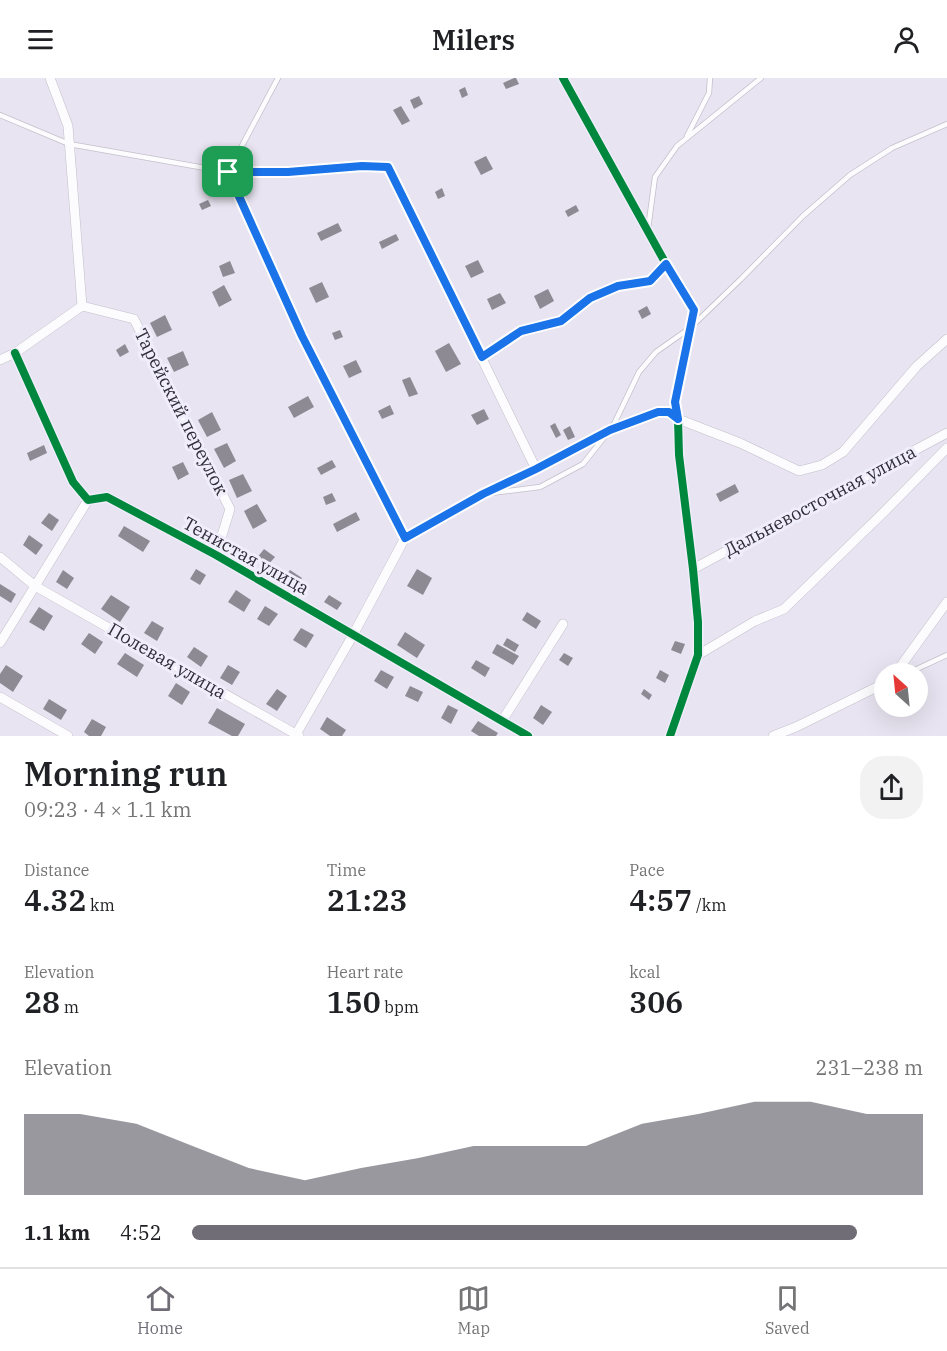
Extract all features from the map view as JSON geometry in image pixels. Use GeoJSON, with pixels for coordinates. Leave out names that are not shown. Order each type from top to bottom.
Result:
{"type":"FeatureCollection","features":[{"type":"Feature","properties":{"kind":"street"},"geometry":{"type":"LineString","coordinates":[[0,360],[15,353],[82,306],[68,126],[50,78]]}},
{"type":"Feature","properties":{"kind":"street"},"geometry":{"type":"LineString","coordinates":[[563,78],[694,310],[675,402],[698,622],[698,655],[670,736]]}},
{"type":"Feature","properties":{"kind":"street"},"geometry":{"type":"LineString","coordinates":[[388,167],[536,469]]}},
{"type":"Feature","properties":{"kind":"street"},"geometry":{"type":"LineString","coordinates":[[228,172],[302,336],[405,538]]}},
{"type":"Feature","properties":{"kind":"street","name":"Тарейский переулок"},"geometry":{"type":"LineString","coordinates":[[82,306],[134,319],[230,509],[216,555]]}},
{"type":"Feature","properties":{"kind":"street"},"geometry":{"type":"LineString","coordinates":[[297,736],[405,538],[483,494],[610,430],[658,412],[669,412],[678,419],[740,443],[799,471],[822,465],[843,452],[917,366],[947,339]]}},
{"type":"Feature","properties":{"kind":"street"},"geometry":{"type":"LineString","coordinates":[[0,644],[88,500],[73,482],[15,353]]}},
{"type":"Feature","properties":{"kind":"street","name":"Дальневосточная улица"},"geometry":{"type":"LineString","coordinates":[[693,568],[947,433]]}},
{"type":"Feature","properties":{"kind":"street"},"geometry":{"type":"LineString","coordinates":[[698,655],[755,621],[783,609],[947,448]]}},
{"type":"Feature","properties":{"kind":"street","name":"Тенистая улица"},"geometry":{"type":"LineString","coordinates":[[88,500],[107,497],[216,555],[528,736]]}},
{"type":"Feature","properties":{"kind":"street","name":"Полевая улица"},"geometry":{"type":"LineString","coordinates":[[0,557],[35,586],[297,736]]}},
{"type":"Feature","properties":{"kind":"street"},"geometry":{"type":"LineString","coordinates":[[903,663],[947,602]]}},
{"type":"Feature","properties":{"kind":"street"},"geometry":{"type":"LineString","coordinates":[[502,721],[563,624]]}},
{"type":"Feature","properties":{"kind":"street"},"geometry":{"type":"LineString","coordinates":[[773,736],[789,733],[874,689]]}},
{"type":"Feature","properties":{"kind":"street"},"geometry":{"type":"LineString","coordinates":[[0,697],[68,736]]}},
{"type":"Feature","properties":{"kind":"lane"},"geometry":{"type":"LineString","coordinates":[[228,172],[278,78]]}},
{"type":"Feature","properties":{"kind":"lane"},"geometry":{"type":"LineString","coordinates":[[686,138],[710,93],[710,78]]}},
{"type":"Feature","properties":{"kind":"lane"},"geometry":{"type":"LineString","coordinates":[[648,229],[655,177],[677,146],[761,78]]}},
{"type":"Feature","properties":{"kind":"lane"},"geometry":{"type":"LineString","coordinates":[[0,115],[69,144],[228,172],[288,172],[362,166],[388,167]]}},
{"type":"Feature","properties":{"kind":"lane"},"geometry":{"type":"LineString","coordinates":[[483,494],[540,488],[582,464],[614,424],[639,372],[656,352],[690,328],[803,216],[850,175],[892,148],[947,124]]}},
{"type":"Feature","properties":{"kind":"lane"},"geometry":{"type":"LineString","coordinates":[[482,357],[521,331],[561,321],[590,298],[618,286],[650,281],[666,264]]}},
{"type":"Feature","properties":{"kind":"lane"},"geometry":{"type":"LineString","coordinates":[[928,664],[947,655]]}},
{"type":"Feature","properties":{"kind":"building"},"geometry":{"type":"Polygon","coordinates":[[[514,78],[519,84],[506,89],[503,83],[514,78]]]}},
{"type":"Feature","properties":{"kind":"building"},"geometry":{"type":"Polygon","coordinates":[[[465,87],[468,95],[462,98],[459,90],[465,87]]]}},
{"type":"Feature","properties":{"kind":"building"},"geometry":{"type":"Polygon","coordinates":[[[419,96],[423,104],[414,109],[410,100],[419,96]]]}},
{"type":"Feature","properties":{"kind":"building"},"geometry":{"type":"Polygon","coordinates":[[[401,106],[410,121],[402,125],[393,110],[401,106]]]}},
{"type":"Feature","properties":{"kind":"building"},"geometry":{"type":"Polygon","coordinates":[[[486,156],[493,169],[481,175],[474,162],[486,156]]]}},
{"type":"Feature","properties":{"kind":"building"},"geometry":{"type":"Polygon","coordinates":[[[442,188],[445,196],[438,199],[435,192],[442,188]]]}},
{"type":"Feature","properties":{"kind":"building"},"geometry":{"type":"Polygon","coordinates":[[[208,200],[211,206],[202,210],[199,204],[208,200]]]}},
{"type":"Feature","properties":{"kind":"building"},"geometry":{"type":"Polygon","coordinates":[[[576,205],[579,211],[568,217],[565,211],[576,205]]]}},
{"type":"Feature","properties":{"kind":"building"},"geometry":{"type":"Polygon","coordinates":[[[338,223],[342,231],[321,241],[317,233],[338,223]]]}},
{"type":"Feature","properties":{"kind":"building"},"geometry":{"type":"Polygon","coordinates":[[[396,234],[399,240],[382,249],[379,242],[396,234]]]}},
{"type":"Feature","properties":{"kind":"building"},"geometry":{"type":"Polygon","coordinates":[[[478,260],[484,272],[471,278],[465,266],[478,260]]]}},
{"type":"Feature","properties":{"kind":"building"},"geometry":{"type":"Polygon","coordinates":[[[230,261],[235,273],[223,277],[219,266],[230,261]]]}},
{"type":"Feature","properties":{"kind":"building"},"geometry":{"type":"Polygon","coordinates":[[[322,282],[329,297],[316,303],[309,288],[322,282]]]}},
{"type":"Feature","properties":{"kind":"building"},"geometry":{"type":"Polygon","coordinates":[[[224,285],[232,300],[219,307],[212,292],[224,285]]]}},
{"type":"Feature","properties":{"kind":"building"},"geometry":{"type":"Polygon","coordinates":[[[548,289],[554,301],[540,309],[534,296],[548,289]]]}},
{"type":"Feature","properties":{"kind":"building"},"geometry":{"type":"Polygon","coordinates":[[[500,293],[506,303],[492,310],[487,299],[500,293]]]}},
{"type":"Feature","properties":{"kind":"building"},"geometry":{"type":"Polygon","coordinates":[[[647,306],[651,314],[642,319],[638,311],[647,306]]]}},
{"type":"Feature","properties":{"kind":"building"},"geometry":{"type":"Polygon","coordinates":[[[165,315],[172,330],[157,337],[150,323],[165,315]]]}},
{"type":"Feature","properties":{"kind":"building"},"geometry":{"type":"Polygon","coordinates":[[[340,330],[343,337],[335,340],[332,333],[340,330]]]}},
{"type":"Feature","properties":{"kind":"building"},"geometry":{"type":"Polygon","coordinates":[[[449,343],[461,364],[446,372],[435,351],[449,343]]]}},
{"type":"Feature","properties":{"kind":"building"},"geometry":{"type":"Polygon","coordinates":[[[125,344],[129,352],[120,357],[116,350],[125,344]]]}},
{"type":"Feature","properties":{"kind":"building"},"geometry":{"type":"Polygon","coordinates":[[[183,351],[189,365],[174,372],[167,358],[183,351]]]}},
{"type":"Feature","properties":{"kind":"building"},"geometry":{"type":"Polygon","coordinates":[[[356,360],[362,372],[349,378],[343,366],[356,360]]]}},
{"type":"Feature","properties":{"kind":"building"},"geometry":{"type":"Polygon","coordinates":[[[410,377],[418,394],[409,397],[402,380],[410,377]]]}},
{"type":"Feature","properties":{"kind":"building"},"geometry":{"type":"Polygon","coordinates":[[[308,396],[314,407],[294,418],[288,407],[308,396]]]}},
{"type":"Feature","properties":{"kind":"building"},"geometry":{"type":"Polygon","coordinates":[[[390,405],[394,414],[382,419],[378,411],[390,405]]]}},
{"type":"Feature","properties":{"kind":"building"},"geometry":{"type":"Polygon","coordinates":[[[484,409],[489,419],[477,425],[471,415],[484,409]]]}},
{"type":"Feature","properties":{"kind":"building"},"geometry":{"type":"Polygon","coordinates":[[[212,412],[221,430],[207,437],[198,420],[212,412]]]}},
{"type":"Feature","properties":{"kind":"building"},"geometry":{"type":"Polygon","coordinates":[[[555,423],[561,435],[556,438],[550,426],[555,423]]]}},
{"type":"Feature","properties":{"kind":"building"},"geometry":{"type":"Polygon","coordinates":[[[570,426],[575,437],[568,440],[563,430],[570,426]]]}},
{"type":"Feature","properties":{"kind":"building"},"geometry":{"type":"Polygon","coordinates":[[[227,443],[236,461],[224,468],[214,449],[227,443]]]}},
{"type":"Feature","properties":{"kind":"building"},"geometry":{"type":"Polygon","coordinates":[[[44,445],[47,453],[30,461],[27,453],[44,445]]]}},
{"type":"Feature","properties":{"kind":"building"},"geometry":{"type":"Polygon","coordinates":[[[332,460],[336,467],[321,475],[317,468],[332,460]]]}},
{"type":"Feature","properties":{"kind":"building"},"geometry":{"type":"Polygon","coordinates":[[[183,462],[189,474],[178,480],[172,467],[183,462]]]}},
{"type":"Feature","properties":{"kind":"building"},"geometry":{"type":"Polygon","coordinates":[[[243,474],[252,491],[237,498],[229,480],[243,474]]]}},
{"type":"Feature","properties":{"kind":"building"},"geometry":{"type":"Polygon","coordinates":[[[735,484],[739,492],[720,502],[716,494],[735,484]]]}},
{"type":"Feature","properties":{"kind":"building"},"geometry":{"type":"Polygon","coordinates":[[[332,493],[336,501],[326,505],[323,497],[332,493]]]}},
{"type":"Feature","properties":{"kind":"building"},"geometry":{"type":"Polygon","coordinates":[[[257,504],[267,521],[253,529],[244,511],[257,504]]]}},
{"type":"Feature","properties":{"kind":"building"},"geometry":{"type":"Polygon","coordinates":[[[356,512],[360,520],[337,532],[333,524],[356,512]]]}},
{"type":"Feature","properties":{"kind":"building"},"geometry":{"type":"Polygon","coordinates":[[[49,513],[59,520],[52,531],[41,523],[49,513]]]}},
{"type":"Feature","properties":{"kind":"building"},"geometry":{"type":"Polygon","coordinates":[[[124,526],[150,541],[143,552],[118,536],[124,526]]]}},
{"type":"Feature","properties":{"kind":"building"},"geometry":{"type":"Polygon","coordinates":[[[29,535],[43,545],[36,555],[23,545],[29,535]]]}},
{"type":"Feature","properties":{"kind":"building"},"geometry":{"type":"Polygon","coordinates":[[[264,549],[275,557],[267,566],[257,558],[264,549]]]}},
{"type":"Feature","properties":{"kind":"building"},"geometry":{"type":"Polygon","coordinates":[[[196,569],[206,575],[200,585],[190,579],[196,569]]]}},
{"type":"Feature","properties":{"kind":"building"},"geometry":{"type":"Polygon","coordinates":[[[417,569],[432,578],[423,595],[407,586],[417,569]]]}},
{"type":"Feature","properties":{"kind":"building"},"geometry":{"type":"Polygon","coordinates":[[[63,570],[74,578],[67,589],[56,582],[63,570]]]}},
{"type":"Feature","properties":{"kind":"building"},"geometry":{"type":"Polygon","coordinates":[[[290,570],[302,578],[296,586],[284,578],[290,570]]]}},
{"type":"Feature","properties":{"kind":"building"},"geometry":{"type":"Polygon","coordinates":[[[0,584],[16,594],[11,603],[0,596],[0,584]]]}},
{"type":"Feature","properties":{"kind":"building"},"geometry":{"type":"Polygon","coordinates":[[[236,590],[251,600],[244,612],[228,602],[236,590]]]}},
{"type":"Feature","properties":{"kind":"building"},"geometry":{"type":"Polygon","coordinates":[[[111,595],[130,607],[120,622],[101,609],[111,595]]]}},
{"type":"Feature","properties":{"kind":"building"},"geometry":{"type":"Polygon","coordinates":[[[329,595],[342,603],[337,610],[324,602],[329,595]]]}},
{"type":"Feature","properties":{"kind":"building"},"geometry":{"type":"Polygon","coordinates":[[[265,606],[278,614],[269,626],[257,619],[265,606]]]}},
{"type":"Feature","properties":{"kind":"building"},"geometry":{"type":"Polygon","coordinates":[[[39,607],[53,616],[44,631],[29,622],[39,607]]]}},
{"type":"Feature","properties":{"kind":"building"},"geometry":{"type":"Polygon","coordinates":[[[527,612],[541,621],[536,629],[522,620],[527,612]]]}},
{"type":"Feature","properties":{"kind":"building"},"geometry":{"type":"Polygon","coordinates":[[[152,621],[164,628],[157,641],[144,633],[152,621]]]}},
{"type":"Feature","properties":{"kind":"building"},"geometry":{"type":"Polygon","coordinates":[[[301,628],[314,635],[306,648],[293,640],[301,628]]]}},
{"type":"Feature","properties":{"kind":"building"},"geometry":{"type":"Polygon","coordinates":[[[405,632],[425,645],[417,658],[397,645],[405,632]]]}},
{"type":"Feature","properties":{"kind":"building"},"geometry":{"type":"Polygon","coordinates":[[[89,633],[103,642],[95,654],[81,644],[89,633]]]}},
{"type":"Feature","properties":{"kind":"building"},"geometry":{"type":"Polygon","coordinates":[[[507,638],[519,645],[515,652],[503,645],[507,638]]]}},
{"type":"Feature","properties":{"kind":"building"},"geometry":{"type":"Polygon","coordinates":[[[675,641],[685,644],[681,654],[671,650],[675,641]]]}},
{"type":"Feature","properties":{"kind":"building"},"geometry":{"type":"Polygon","coordinates":[[[497,644],[519,656],[513,665],[492,653],[497,644]]]}},
{"type":"Feature","properties":{"kind":"building"},"geometry":{"type":"Polygon","coordinates":[[[194,647],[208,656],[201,667],[187,657],[194,647]]]}},
{"type":"Feature","properties":{"kind":"building"},"geometry":{"type":"Polygon","coordinates":[[[125,653],[144,665],[137,677],[117,664],[125,653]]]}},
{"type":"Feature","properties":{"kind":"building"},"geometry":{"type":"Polygon","coordinates":[[[564,653],[573,658],[568,666],[559,660],[564,653]]]}},
{"type":"Feature","properties":{"kind":"building"},"geometry":{"type":"Polygon","coordinates":[[[476,660],[490,668],[485,677],[471,668],[476,660]]]}},
{"type":"Feature","properties":{"kind":"building"},"geometry":{"type":"Polygon","coordinates":[[[6,665],[23,676],[13,692],[0,683],[0,674],[6,665]]]}},
{"type":"Feature","properties":{"kind":"building"},"geometry":{"type":"Polygon","coordinates":[[[228,665],[240,672],[232,685],[220,678],[228,665]]]}},
{"type":"Feature","properties":{"kind":"building"},"geometry":{"type":"Polygon","coordinates":[[[381,670],[394,677],[387,689],[374,681],[381,670]]]}},
{"type":"Feature","properties":{"kind":"building"},"geometry":{"type":"Polygon","coordinates":[[[660,670],[669,675],[665,683],[656,678],[660,670]]]}},
{"type":"Feature","properties":{"kind":"building"},"geometry":{"type":"Polygon","coordinates":[[[176,683],[190,692],[182,705],[168,696],[176,683]]]}},
{"type":"Feature","properties":{"kind":"building"},"geometry":{"type":"Polygon","coordinates":[[[410,686],[423,692],[418,702],[405,696],[410,686]]]}},
{"type":"Feature","properties":{"kind":"building"},"geometry":{"type":"Polygon","coordinates":[[[277,689],[287,696],[277,711],[266,704],[277,689]]]}},
{"type":"Feature","properties":{"kind":"building"},"geometry":{"type":"Polygon","coordinates":[[[644,689],[652,695],[649,700],[641,694],[644,689]]]}},
{"type":"Feature","properties":{"kind":"building"},"geometry":{"type":"Polygon","coordinates":[[[49,699],[67,710],[61,720],[43,709],[49,699]]]}},
{"type":"Feature","properties":{"kind":"building"},"geometry":{"type":"Polygon","coordinates":[[[448,705],[458,710],[451,724],[441,718],[448,705]]]}},
{"type":"Feature","properties":{"kind":"building"},"geometry":{"type":"Polygon","coordinates":[[[541,705],[552,712],[543,725],[533,718],[541,705]]]}},
{"type":"Feature","properties":{"kind":"building"},"geometry":{"type":"Polygon","coordinates":[[[217,708],[245,724],[238,736],[232,736],[208,723],[217,708]]]}},
{"type":"Feature","properties":{"kind":"building"},"geometry":{"type":"Polygon","coordinates":[[[327,717],[346,730],[342,736],[330,736],[320,729],[327,717]]]}},
{"type":"Feature","properties":{"kind":"building"},"geometry":{"type":"Polygon","coordinates":[[[92,719],[106,727],[101,736],[89,736],[84,732],[92,719]]]}},
{"type":"Feature","properties":{"kind":"building"},"geometry":{"type":"Polygon","coordinates":[[[478,721],[498,733],[496,736],[479,736],[471,731],[478,721]]]}},
{"type":"Feature","properties":{"kind":"cycle path"},"geometry":{"type":"LineString","coordinates":[[563,78],[694,310],[675,402],[698,622],[698,655],[670,736]]}},
{"type":"Feature","properties":{"kind":"cycle path"},"geometry":{"type":"LineString","coordinates":[[15,353],[73,482],[88,500],[107,497],[216,555],[528,736]]}},
{"type":"Feature","properties":{"kind":"route"},"geometry":{"type":"LineString","coordinates":[[362,166],[388,167],[482,357],[521,331],[561,321],[590,298],[618,286],[650,281],[666,264],[694,310],[675,402],[678,419],[669,412],[658,412],[610,430],[483,494],[405,538],[302,336],[228,172],[288,172],[362,166]]}}]}
